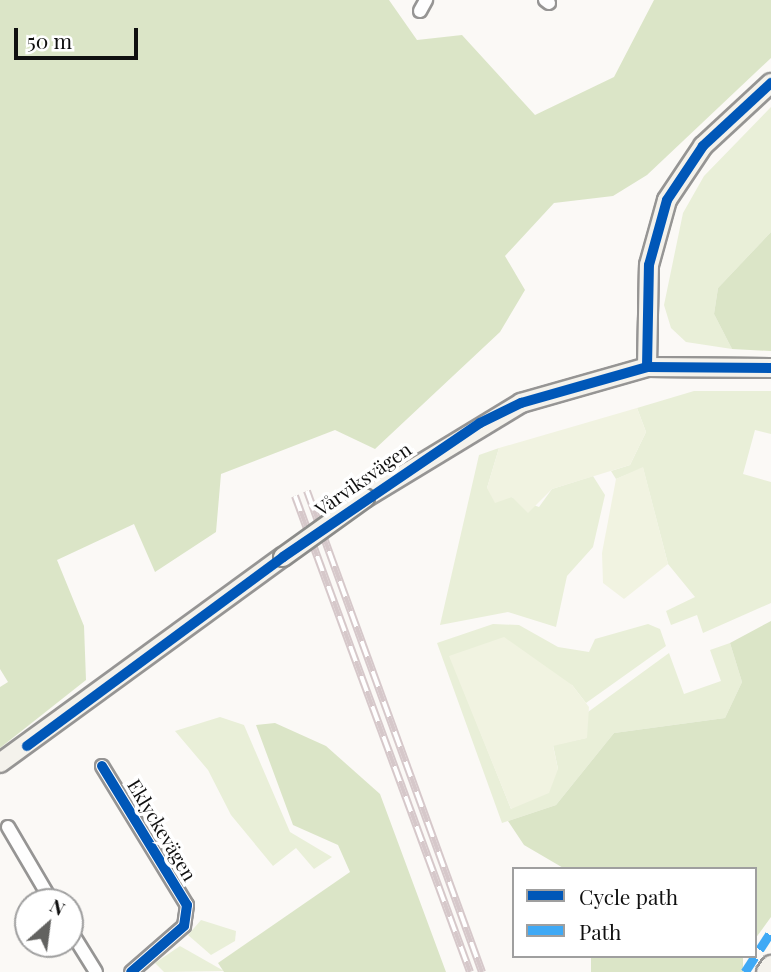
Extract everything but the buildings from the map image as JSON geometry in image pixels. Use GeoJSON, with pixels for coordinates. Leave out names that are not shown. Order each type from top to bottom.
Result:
{"type":"FeatureCollection","features":[{"type":"Feature","properties":{"kind":"street"},"geometry":{"type":"LineString","coordinates":[[647,367],[649,265],[667,200],[703,146],[771,83]]}},
{"type":"Feature","properties":{"kind":"street","name":"Vårviksvägen"},"geometry":{"type":"LineString","coordinates":[[0,763],[365,498],[521,403],[647,367],[771,368]]}},
{"type":"Feature","properties":{"kind":"street","name":"Eklyckevägen"},"geometry":{"type":"LineString","coordinates":[[102,766],[187,905],[184,926],[131,972]]}},
{"type":"Feature","properties":{"kind":"street"},"geometry":{"type":"LineString","coordinates":[[8,827],[44,888]]}},
{"type":"Feature","properties":{"kind":"street"},"geometry":{"type":"LineString","coordinates":[[84,953],[96,972]]}},
{"type":"Feature","properties":{"kind":"street"},"geometry":{"type":"LineString","coordinates":[[766,972],[771,965]]}},
{"type":"Feature","properties":{"kind":"green space"},"geometry":{"type":"Polygon","coordinates":[[[0,0],[389,0],[417,40],[462,35],[535,115],[614,77],[654,0],[771,0],[771,58],[647,175],[613,196],[554,203],[505,256],[525,290],[500,332],[375,449],[335,430],[221,474],[216,532],[155,572],[134,524],[57,560],[84,626],[86,680],[0,748],[0,687],[8,682],[0,669],[0,0]]]}},
{"type":"Feature","properties":{"kind":"green space"},"geometry":{"type":"Polygon","coordinates":[[[771,107],[771,232],[718,288],[714,314],[732,349],[686,342],[671,328],[664,305],[683,213],[704,176],[771,107]]]}},
{"type":"Feature","properties":{"kind":"green space"},"geometry":{"type":"Polygon","coordinates":[[[771,232],[771,351],[732,349],[714,314],[718,288],[771,232]]]}},
{"type":"Feature","properties":{"kind":"green space"},"geometry":{"type":"Polygon","coordinates":[[[694,391],[771,391],[771,434],[755,430],[743,474],[771,482],[771,603],[703,633],[697,615],[671,625],[666,611],[695,597],[668,564],[643,468],[616,479],[611,471],[630,465],[646,432],[637,408],[694,391]]]}},
{"type":"Feature","properties":{"kind":"green space"},"geometry":{"type":"Polygon","coordinates":[[[637,408],[646,432],[630,465],[552,489],[528,513],[512,497],[495,503],[487,488],[499,448],[637,408]]]}},
{"type":"Feature","properties":{"kind":"green space"},"geometry":{"type":"Polygon","coordinates":[[[499,448],[487,488],[539,507],[552,489],[593,476],[605,495],[593,547],[567,576],[556,627],[508,612],[440,625],[479,455],[499,448]]]}},
{"type":"Feature","properties":{"kind":"green space"},"geometry":{"type":"Polygon","coordinates":[[[643,467],[668,564],[624,599],[603,583],[602,553],[616,479],[643,467]]]}},
{"type":"Feature","properties":{"kind":"green space"},"geometry":{"type":"Polygon","coordinates":[[[771,621],[771,917],[757,936],[757,867],[562,867],[524,845],[508,821],[556,805],[614,733],[725,718],[742,682],[730,643],[771,621]]]}},
{"type":"Feature","properties":{"kind":"green space"},"geometry":{"type":"Polygon","coordinates":[[[493,624],[519,625],[558,647],[589,652],[595,639],[648,624],[660,629],[666,646],[586,703],[572,685],[450,656],[511,809],[558,769],[553,745],[586,738],[588,712],[669,653],[684,694],[721,681],[710,650],[730,643],[742,682],[725,718],[614,733],[556,805],[502,823],[437,643],[493,624]]]}},
{"type":"Feature","properties":{"kind":"green space"},"geometry":{"type":"Polygon","coordinates":[[[504,637],[572,685],[589,707],[587,738],[553,746],[558,769],[549,793],[511,809],[449,656],[504,637]]]}},
{"type":"Feature","properties":{"kind":"green space"},"geometry":{"type":"Polygon","coordinates":[[[220,717],[244,725],[290,832],[332,857],[314,869],[296,848],[273,866],[231,815],[208,770],[175,731],[220,717]]]}},
{"type":"Feature","properties":{"kind":"green space"},"geometry":{"type":"Polygon","coordinates":[[[275,723],[326,746],[380,794],[446,972],[224,972],[218,963],[350,872],[338,845],[293,825],[256,725],[275,723]]]}},
{"type":"Feature","properties":{"kind":"green space"},"geometry":{"type":"Polygon","coordinates":[[[201,920],[236,931],[235,941],[211,955],[188,935],[201,920]]]}},
{"type":"Feature","properties":{"kind":"green space"},"geometry":{"type":"Polygon","coordinates":[[[180,946],[224,971],[164,972],[155,963],[180,946]]]}},
{"type":"Feature","properties":{"kind":"green space"},"geometry":{"type":"Polygon","coordinates":[[[591,958],[743,958],[743,972],[591,972],[591,958]]]}},
{"type":"Feature","properties":{"kind":"railway"},"geometry":{"type":"LineString","coordinates":[[307,491],[482,972]]}},
{"type":"Feature","properties":{"kind":"railway"},"geometry":{"type":"LineString","coordinates":[[295,496],[470,972]]}},
{"type":"Feature","properties":{"kind":"marked path"},"geometry":{"type":"LineString","coordinates":[[757,954],[771,932]]}},
{"type":"Feature","properties":{"kind":"marked path"},"geometry":{"type":"LineString","coordinates":[[745,972],[754,958]]}},
{"type":"Feature","properties":{"kind":"cycle path"},"geometry":{"type":"LineString","coordinates":[[647,367],[649,265],[667,200],[703,146],[771,83]]}},
{"type":"Feature","properties":{"kind":"cycle path"},"geometry":{"type":"LineString","coordinates":[[27,746],[283,557],[480,423],[521,403],[647,367],[771,368]]}},
{"type":"Feature","properties":{"kind":"cycle path"},"geometry":{"type":"LineString","coordinates":[[102,766],[187,905],[184,926],[131,972]]}}]}
